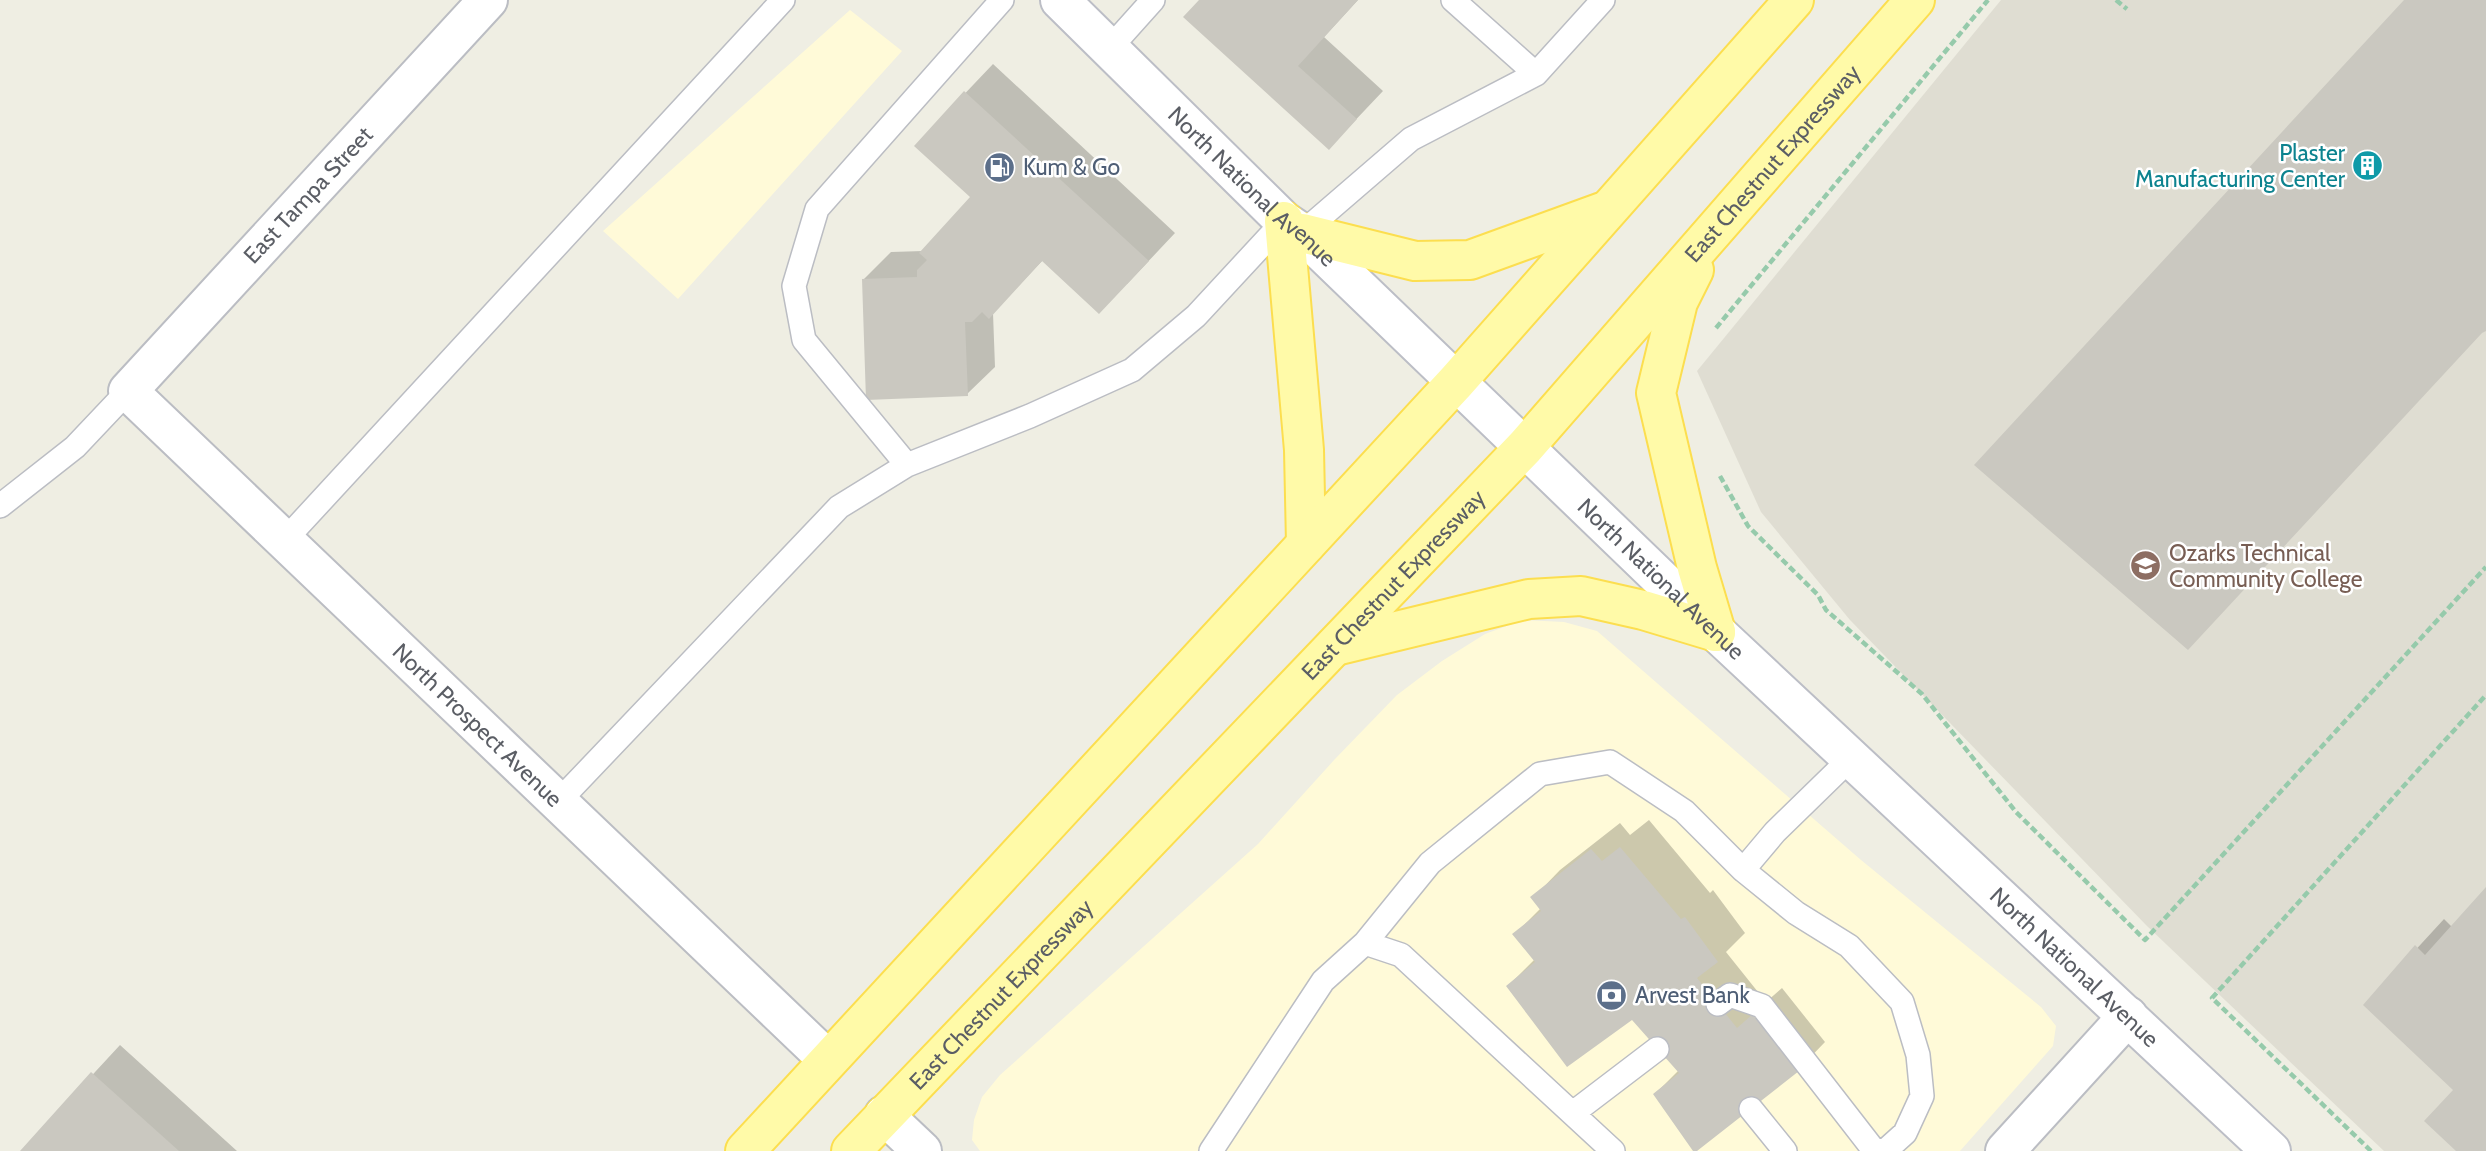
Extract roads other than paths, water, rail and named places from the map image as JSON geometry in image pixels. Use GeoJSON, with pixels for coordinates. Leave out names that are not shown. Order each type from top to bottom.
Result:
{"type":"FeatureCollection","features":[{"type":"Feature","properties":{"kind":"main road"},"geometry":{"type":"LineString","coordinates":[[745,1151],[1456,382],[1794,0]]}},
{"type":"Feature","properties":{"kind":"main road","name":"East Chestnut Expressway"},"geometry":{"type":"LineString","coordinates":[[851,1151],[1525,447],[1915,0]]}},
{"type":"Feature","properties":{"kind":"main road"},"geometry":{"type":"LineString","coordinates":[[1306,544],[1304,450],[1293,348],[1293,227],[1415,261],[1470,260],[1607,210]]}},
{"type":"Feature","properties":{"kind":"main road"},"geometry":{"type":"LineString","coordinates":[[1710,235],[1678,302],[1656,393],[1697,568],[1716,632]]}},
{"type":"Feature","properties":{"kind":"main road"},"geometry":{"type":"LineString","coordinates":[[1335,646],[1529,599],[1581,596],[1643,610],[1716,632]]}},
{"type":"Feature","properties":{"kind":"street","name":"East Tampa Street"},"geometry":{"type":"LineString","coordinates":[[128,391],[488,0]]}},
{"type":"Feature","properties":{"kind":"street","name":"North National Avenue"},"geometry":{"type":"LineString","coordinates":[[1060,0],[1716,632],[2271,1151]]}},
{"type":"Feature","properties":{"kind":"street","name":"North Prospect Avenue"},"geometry":{"type":"LineString","coordinates":[[128,391],[828,1060]]}},
{"type":"Feature","properties":{"kind":"street"},"geometry":{"type":"LineString","coordinates":[[2005,1151],[2128,1016]]}},
{"type":"Feature","properties":{"kind":"street"},"geometry":{"type":"LineString","coordinates":[[884,1115],[922,1151]]}},
{"type":"Feature","properties":{"kind":"lane"},"geometry":{"type":"LineString","coordinates":[[284,541],[783,0]]}},
{"type":"Feature","properties":{"kind":"lane"},"geometry":{"type":"LineString","coordinates":[[907,465],[804,340],[794,286],[817,209],[1002,0]]}},
{"type":"Feature","properties":{"kind":"lane"},"geometry":{"type":"LineString","coordinates":[[1110,48],[1153,0]]}},
{"type":"Feature","properties":{"kind":"lane"},"geometry":{"type":"LineString","coordinates":[[1453,0],[1536,75]]}},
{"type":"Feature","properties":{"kind":"lane"},"geometry":{"type":"LineString","coordinates":[[558,802],[839,507],[907,465],[1030,416],[1132,370],[1196,316],[1293,227],[1411,139],[1536,75],[1603,0]]}},
{"type":"Feature","properties":{"kind":"lane"},"geometry":{"type":"LineString","coordinates":[[0,506],[75,447],[128,391]]}},
{"type":"Feature","properties":{"kind":"lane"},"geometry":{"type":"LineString","coordinates":[[1743,870],[1775,832],[1851,758]]}},
{"type":"Feature","properties":{"kind":"lane"},"geometry":{"type":"LineString","coordinates":[[1211,1151],[1323,981],[1365,943],[1430,863],[1540,774],[1610,762],[1684,811],[1743,870],[1796,914],[1849,946],[1902,1002],[1919,1055],[1922,1096],[1905,1133],[1877,1150],[1762,1006],[1730,995],[1718,1004]]}},
{"type":"Feature","properties":{"kind":"lane"},"geometry":{"type":"LineString","coordinates":[[1365,943],[1401,955],[1613,1151]]}},
{"type":"Feature","properties":{"kind":"lane"},"geometry":{"type":"LineString","coordinates":[[1573,1113],[1657,1049]]}},
{"type":"Feature","properties":{"kind":"lane"},"geometry":{"type":"LineString","coordinates":[[1751,1109],[1785,1151]]}},
{"type":"Feature","properties":{"kind":"place","name":"Plaster Manufacturing Center"},"geometry":{"type":"Point","coordinates":[2368,166]}},
{"type":"Feature","properties":{"kind":"place","name":"Kum & Go"},"geometry":{"type":"Point","coordinates":[1000,167]}},
{"type":"Feature","properties":{"kind":"place","name":"Ozarks Technical Community College"},"geometry":{"type":"Point","coordinates":[2146,566]}},
{"type":"Feature","properties":{"kind":"place","name":"Arvest Bank"},"geometry":{"type":"Point","coordinates":[1612,995]}}]}
